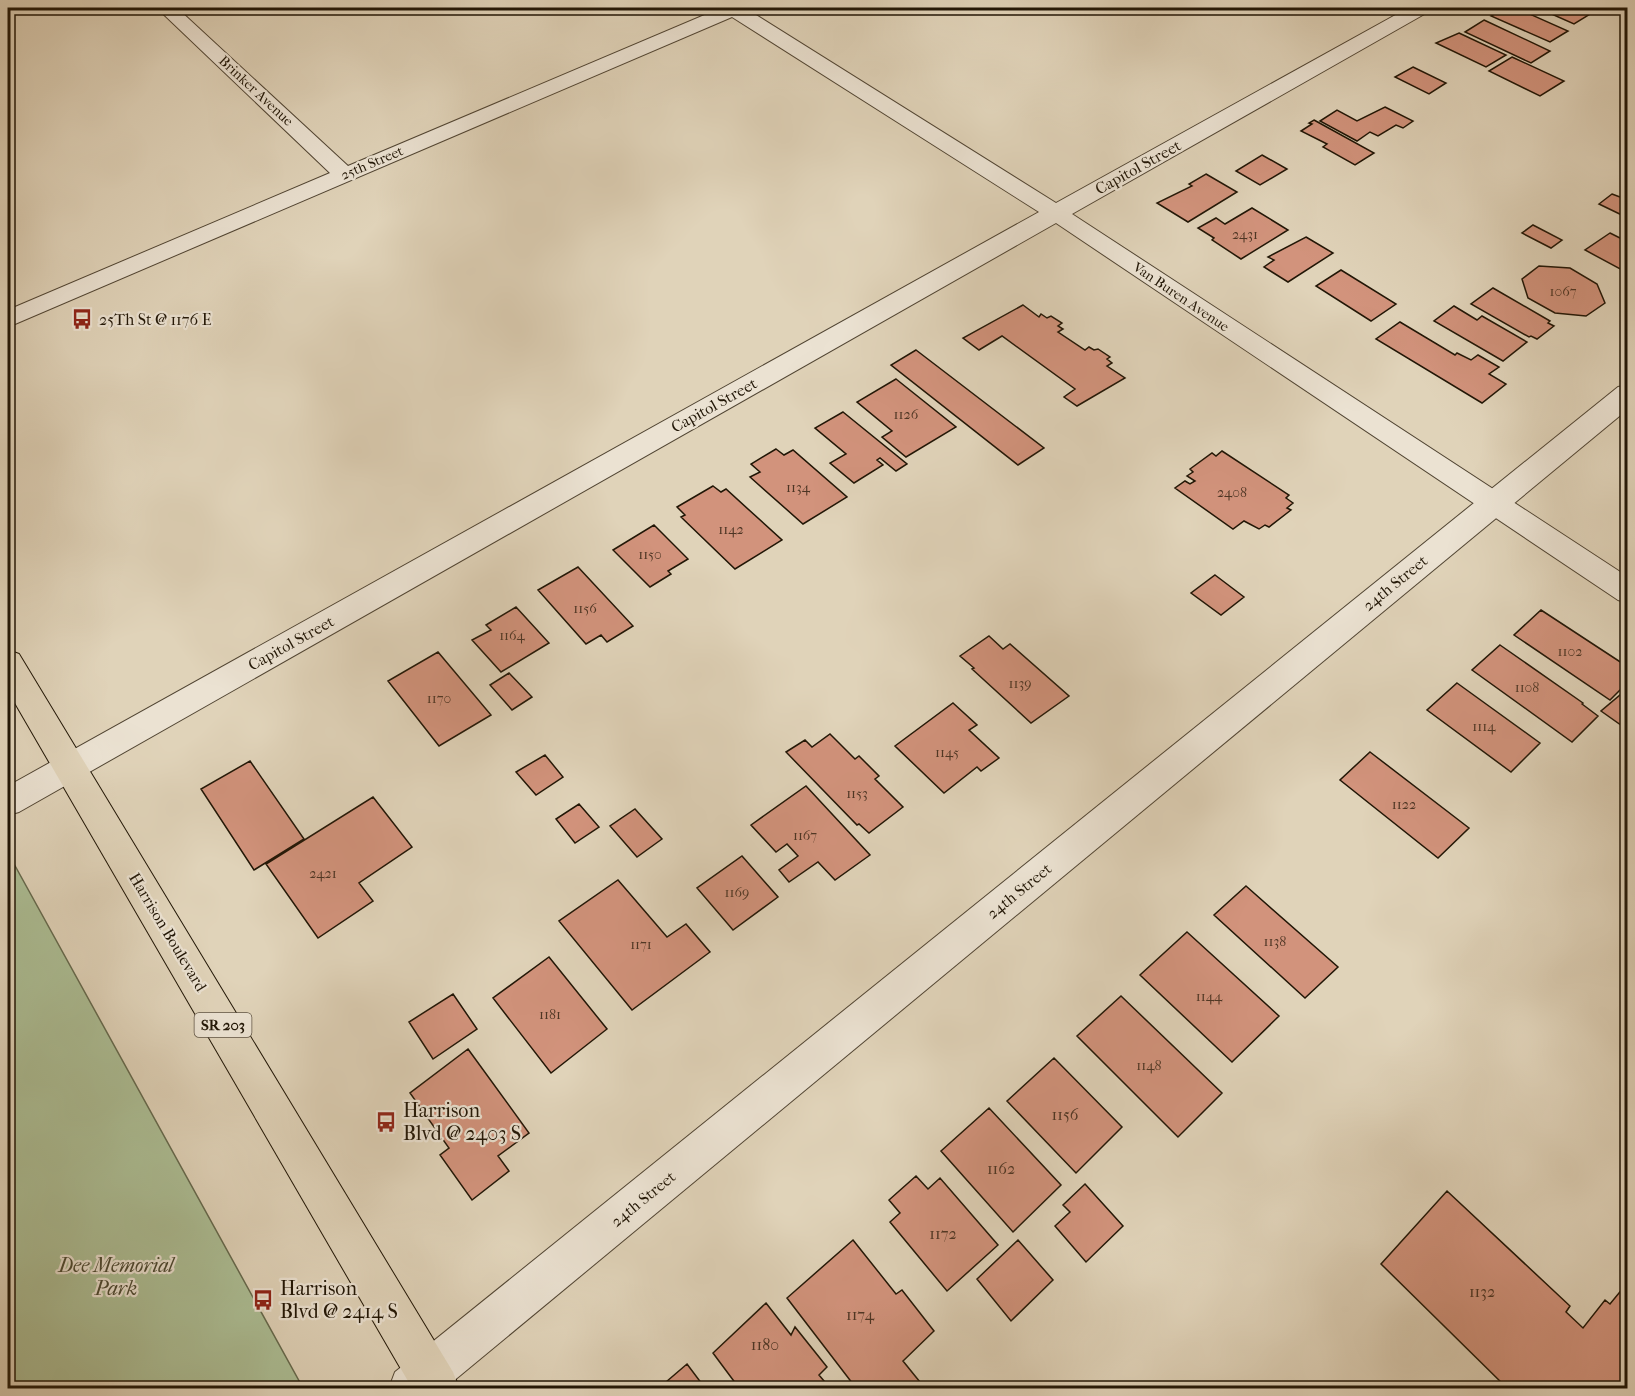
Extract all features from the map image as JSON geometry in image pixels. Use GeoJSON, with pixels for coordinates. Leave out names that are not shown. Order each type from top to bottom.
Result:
{"type":"FeatureCollection","features":[{"type":"Feature","properties":{"kind":"main road","name":"Harrison Boulevard"},"geometry":{"type":"LineString","coordinates":[[8,663],[426,1384]]}},
{"type":"Feature","properties":{"kind":"street","name":"Brinker Avenue"},"geometry":{"type":"LineString","coordinates":[[166,8],[345,175]]}},
{"type":"Feature","properties":{"kind":"street","name":"25th Street"},"geometry":{"type":"LineString","coordinates":[[8,319],[734,8]]}},
{"type":"Feature","properties":{"kind":"street","name":"Van Buren Avenue"},"geometry":{"type":"LineString","coordinates":[[734,8],[1056,213],[1628,592]]}},
{"type":"Feature","properties":{"kind":"street","name":"Capitol Street"},"geometry":{"type":"LineString","coordinates":[[8,802],[1421,8]]}},
{"type":"Feature","properties":{"kind":"street","name":"24th Street"},"geometry":{"type":"LineString","coordinates":[[426,1384],[1628,394]]}},
{"type":"Feature","properties":{"kind":"green space","name":"Dee Memorial Park"},"geometry":{"type":"Polygon","coordinates":[[[8,853],[303,1388],[8,1388],[8,853]]]}},
{"type":"Feature","properties":{"kind":"building"},"geometry":{"type":"Polygon","coordinates":[[[1504,8],[1516,8],[1568,31],[1550,42],[1491,16],[1504,8]]]}},
{"type":"Feature","properties":{"kind":"building"},"geometry":{"type":"Polygon","coordinates":[[[1538,8],[1580,8],[1592,13],[1574,24],[1538,8]]]}},
{"type":"Feature","properties":{"kind":"building"},"geometry":{"type":"Polygon","coordinates":[[[1484,20],[1550,51],[1531,63],[1465,32],[1484,20]]]}},
{"type":"Feature","properties":{"kind":"building"},"geometry":{"type":"Polygon","coordinates":[[[1459,33],[1506,55],[1486,67],[1436,43],[1459,33]]]}},
{"type":"Feature","properties":{"kind":"building"},"geometry":{"type":"Polygon","coordinates":[[[1512,57],[1564,81],[1540,96],[1489,71],[1512,57]]]}},
{"type":"Feature","properties":{"kind":"building"},"geometry":{"type":"Polygon","coordinates":[[[1413,67],[1446,83],[1429,94],[1395,77],[1413,67]]]}},
{"type":"Feature","properties":{"kind":"building"},"geometry":{"type":"Polygon","coordinates":[[[1385,107],[1413,121],[1403,128],[1396,125],[1378,136],[1370,132],[1357,141],[1320,121],[1337,110],[1357,121],[1385,107]]]}},
{"type":"Feature","properties":{"kind":"building"},"geometry":{"type":"Polygon","coordinates":[[[1314,120],[1374,153],[1355,165],[1323,147],[1327,144],[1301,131],[1314,120]]]}},
{"type":"Feature","properties":{"kind":"building"},"geometry":{"type":"Polygon","coordinates":[[[1262,155],[1287,169],[1260,185],[1236,171],[1262,155]]]}},
{"type":"Feature","properties":{"kind":"building"},"geometry":{"type":"Polygon","coordinates":[[[1206,174],[1237,192],[1188,222],[1157,203],[1192,186],[1189,184],[1206,174]]]}},
{"type":"Feature","properties":{"kind":"building"},"geometry":{"type":"Polygon","coordinates":[[[1612,194],[1628,200],[1628,218],[1599,204],[1612,194]]]}},
{"type":"Feature","properties":{"kind":"building"},"geometry":{"type":"Polygon","coordinates":[[[1252,208],[1288,230],[1241,259],[1198,228],[1216,218],[1225,224],[1252,208]]]}},
{"type":"Feature","properties":{"kind":"building"},"geometry":{"type":"Polygon","coordinates":[[[1533,225],[1562,240],[1551,248],[1522,233],[1533,225]]]}},
{"type":"Feature","properties":{"kind":"building"},"geometry":{"type":"Polygon","coordinates":[[[1610,233],[1628,242],[1628,266],[1622,270],[1585,250],[1610,233]]]}},
{"type":"Feature","properties":{"kind":"building"},"geometry":{"type":"Polygon","coordinates":[[[1306,237],[1333,253],[1288,282],[1264,267],[1274,260],[1268,257],[1306,237]]]}},
{"type":"Feature","properties":{"kind":"building"},"geometry":{"type":"Polygon","coordinates":[[[1539,266],[1570,268],[1597,284],[1605,303],[1586,316],[1555,313],[1528,298],[1522,279],[1539,266]]]}},
{"type":"Feature","properties":{"kind":"building"},"geometry":{"type":"Polygon","coordinates":[[[1341,270],[1396,304],[1371,321],[1316,286],[1341,270]]]}},
{"type":"Feature","properties":{"kind":"building"},"geometry":{"type":"Polygon","coordinates":[[[1493,288],[1550,321],[1548,323],[1554,326],[1537,339],[1529,337],[1471,304],[1493,288]]]}},
{"type":"Feature","properties":{"kind":"building"},"geometry":{"type":"Polygon","coordinates":[[[1023,305],[1039,317],[1041,314],[1047,318],[1051,316],[1062,323],[1058,326],[1063,329],[1058,332],[1085,350],[1089,347],[1094,350],[1098,349],[1110,357],[1107,359],[1112,363],[1107,366],[1125,378],[1077,406],[1064,397],[1075,389],[1002,336],[979,350],[963,338],[1023,305]]]}},
{"type":"Feature","properties":{"kind":"building"},"geometry":{"type":"Polygon","coordinates":[[[1454,306],[1477,320],[1482,316],[1527,342],[1503,361],[1434,321],[1454,306]]]}},
{"type":"Feature","properties":{"kind":"building"},"geometry":{"type":"Polygon","coordinates":[[[1400,322],[1455,355],[1457,353],[1471,360],[1478,355],[1499,367],[1489,374],[1506,384],[1482,403],[1376,339],[1400,322]]]}},
{"type":"Feature","properties":{"kind":"building"},"geometry":{"type":"Polygon","coordinates":[[[916,350],[1044,448],[1018,465],[891,365],[916,350]]]}},
{"type":"Feature","properties":{"kind":"building"},"geometry":{"type":"Polygon","coordinates":[[[896,379],[956,427],[906,457],[882,437],[892,431],[857,402],[896,379]]]}},
{"type":"Feature","properties":{"kind":"building"},"geometry":{"type":"Polygon","coordinates":[[[843,412],[907,464],[896,471],[880,458],[877,460],[883,465],[854,483],[830,463],[846,454],[815,428],[843,412]]]}},
{"type":"Feature","properties":{"kind":"building"},"geometry":{"type":"Polygon","coordinates":[[[776,449],[784,455],[793,450],[847,497],[803,524],[750,477],[760,472],[751,464],[776,449]]]}},
{"type":"Feature","properties":{"kind":"building"},"geometry":{"type":"Polygon","coordinates":[[[1222,451],[1289,495],[1286,498],[1293,503],[1287,508],[1291,510],[1269,527],[1265,525],[1259,529],[1244,521],[1233,529],[1175,488],[1185,481],[1190,484],[1195,481],[1187,476],[1193,472],[1190,469],[1212,453],[1216,456],[1222,451]]]}},
{"type":"Feature","properties":{"kind":"building"},"geometry":{"type":"Polygon","coordinates":[[[713,486],[721,492],[726,489],[782,540],[735,569],[681,517],[685,515],[677,507],[713,486]]]}},
{"type":"Feature","properties":{"kind":"building"},"geometry":{"type":"Polygon","coordinates":[[[654,525],[688,559],[668,571],[671,574],[650,587],[613,550],[654,525]]]}},
{"type":"Feature","properties":{"kind":"building"},"geometry":{"type":"Polygon","coordinates":[[[578,567],[633,626],[607,642],[601,635],[586,644],[538,590],[578,567]]]}},
{"type":"Feature","properties":{"kind":"building"},"geometry":{"type":"Polygon","coordinates":[[[1215,575],[1244,597],[1221,615],[1191,593],[1215,575]]]}},
{"type":"Feature","properties":{"kind":"building"},"geometry":{"type":"Polygon","coordinates":[[[516,607],[549,643],[501,672],[472,640],[491,630],[486,625],[516,607]]]}},
{"type":"Feature","properties":{"kind":"building"},"geometry":{"type":"Polygon","coordinates":[[[1541,610],[1628,667],[1628,682],[1610,700],[1514,635],[1541,610]]]}},
{"type":"Feature","properties":{"kind":"building"},"geometry":{"type":"Polygon","coordinates":[[[989,636],[1003,649],[1010,644],[1069,696],[1031,723],[960,656],[989,636]]]}},
{"type":"Feature","properties":{"kind":"building"},"geometry":{"type":"Polygon","coordinates":[[[1500,645],[1598,716],[1572,742],[1472,670],[1500,645]]]}},
{"type":"Feature","properties":{"kind":"building"},"geometry":{"type":"Polygon","coordinates":[[[438,652],[491,715],[439,746],[388,681],[438,652]]]}},
{"type":"Feature","properties":{"kind":"building"},"geometry":{"type":"Polygon","coordinates":[[[509,673],[532,697],[512,710],[490,685],[509,673]]]}},
{"type":"Feature","properties":{"kind":"building"},"geometry":{"type":"Polygon","coordinates":[[[1457,683],[1540,743],[1511,772],[1427,710],[1457,683]]]}},
{"type":"Feature","properties":{"kind":"building"},"geometry":{"type":"Polygon","coordinates":[[[1626,690],[1628,691],[1628,730],[1601,711],[1626,690]]]}},
{"type":"Feature","properties":{"kind":"building"},"geometry":{"type":"Polygon","coordinates":[[[953,703],[977,725],[969,730],[999,758],[981,771],[977,767],[944,793],[895,746],[953,703]]]}},
{"type":"Feature","properties":{"kind":"building"},"geometry":{"type":"Polygon","coordinates":[[[830,734],[855,759],[859,756],[879,776],[875,779],[903,807],[869,833],[859,824],[857,825],[786,752],[805,740],[812,747],[830,734]]]}},
{"type":"Feature","properties":{"kind":"building"},"geometry":{"type":"Polygon","coordinates":[[[1370,752],[1469,828],[1438,858],[1340,780],[1370,752]]]}},
{"type":"Feature","properties":{"kind":"building"},"geometry":{"type":"Polygon","coordinates":[[[545,755],[563,777],[536,795],[516,772],[545,755]]]}},
{"type":"Feature","properties":{"kind":"building"},"geometry":{"type":"Polygon","coordinates":[[[250,761],[304,839],[254,870],[201,789],[250,761]]]}},
{"type":"Feature","properties":{"kind":"building"},"geometry":{"type":"Polygon","coordinates":[[[806,786],[870,855],[835,880],[818,862],[789,882],[779,870],[798,856],[787,844],[776,852],[751,825],[806,786]]]}},
{"type":"Feature","properties":{"kind":"building"},"geometry":{"type":"Polygon","coordinates":[[[373,797],[412,847],[359,883],[373,901],[318,938],[266,864],[373,797]]]}},
{"type":"Feature","properties":{"kind":"building"},"geometry":{"type":"Polygon","coordinates":[[[579,804],[599,827],[575,843],[556,819],[579,804]]]}},
{"type":"Feature","properties":{"kind":"building"},"geometry":{"type":"Polygon","coordinates":[[[635,809],[662,839],[637,857],[610,826],[635,809]]]}},
{"type":"Feature","properties":{"kind":"building"},"geometry":{"type":"Polygon","coordinates":[[[742,856],[778,897],[733,930],[697,888],[742,856]]]}},
{"type":"Feature","properties":{"kind":"building"},"geometry":{"type":"Polygon","coordinates":[[[618,880],[667,937],[686,924],[710,952],[632,1010],[559,921],[618,880]]]}},
{"type":"Feature","properties":{"kind":"building"},"geometry":{"type":"Polygon","coordinates":[[[1246,886],[1338,967],[1305,998],[1214,915],[1246,886]]]}},
{"type":"Feature","properties":{"kind":"building"},"geometry":{"type":"Polygon","coordinates":[[[1187,932],[1279,1016],[1232,1062],[1140,975],[1187,932]]]}},
{"type":"Feature","properties":{"kind":"building"},"geometry":{"type":"Polygon","coordinates":[[[549,957],[607,1029],[551,1073],[493,998],[549,957]]]}},
{"type":"Feature","properties":{"kind":"building"},"geometry":{"type":"Polygon","coordinates":[[[453,994],[477,1029],[433,1059],[409,1022],[453,994]]]}},
{"type":"Feature","properties":{"kind":"building"},"geometry":{"type":"Polygon","coordinates":[[[1121,996],[1222,1093],[1178,1137],[1077,1036],[1121,996]]]}},
{"type":"Feature","properties":{"kind":"building"},"geometry":{"type":"Polygon","coordinates":[[[468,1049],[529,1133],[498,1156],[509,1171],[472,1200],[440,1155],[449,1148],[410,1093],[468,1049]]]}},
{"type":"Feature","properties":{"kind":"building"},"geometry":{"type":"Polygon","coordinates":[[[1054,1058],[1122,1127],[1076,1173],[1007,1101],[1054,1058]]]}},
{"type":"Feature","properties":{"kind":"building"},"geometry":{"type":"Polygon","coordinates":[[[989,1108],[1061,1185],[1013,1232],[941,1151],[989,1108]]]}},
{"type":"Feature","properties":{"kind":"building"},"geometry":{"type":"Polygon","coordinates":[[[916,1176],[928,1189],[940,1178],[998,1245],[947,1291],[890,1222],[900,1213],[889,1200],[916,1176]]]}},
{"type":"Feature","properties":{"kind":"building"},"geometry":{"type":"Polygon","coordinates":[[[1085,1184],[1123,1226],[1086,1262],[1055,1226],[1070,1212],[1063,1205],[1085,1184]]]}},
{"type":"Feature","properties":{"kind":"building"},"geometry":{"type":"Polygon","coordinates":[[[1447,1191],[1570,1306],[1566,1312],[1583,1328],[1605,1300],[1610,1304],[1628,1282],[1628,1388],[1507,1388],[1381,1264],[1447,1191]]]}},
{"type":"Feature","properties":{"kind":"building"},"geometry":{"type":"Polygon","coordinates":[[[853,1240],[896,1294],[902,1290],[934,1331],[903,1361],[923,1388],[856,1388],[787,1298],[853,1240]]]}},
{"type":"Feature","properties":{"kind":"building"},"geometry":{"type":"Polygon","coordinates":[[[1018,1240],[1053,1280],[1011,1321],[977,1279],[1018,1240]]]}},
{"type":"Feature","properties":{"kind":"building"},"geometry":{"type":"Polygon","coordinates":[[[766,1303],[791,1335],[795,1327],[827,1367],[819,1375],[830,1388],[739,1388],[713,1353],[766,1303]]]}},
{"type":"Feature","properties":{"kind":"building"},"geometry":{"type":"Polygon","coordinates":[[[687,1364],[705,1388],[659,1388],[687,1364]]]}},
{"type":"Feature","properties":{"kind":"place","name":"25Th St @ 1176 E"},"geometry":{"type":"Point","coordinates":[82,319]}},
{"type":"Feature","properties":{"kind":"place","name":"Harrison Blvd @ 2403 S"},"geometry":{"type":"Point","coordinates":[386,1122]}},
{"type":"Feature","properties":{"kind":"place","name":"Harrison Blvd @ 2414 S"},"geometry":{"type":"Point","coordinates":[263,1300]}}]}
